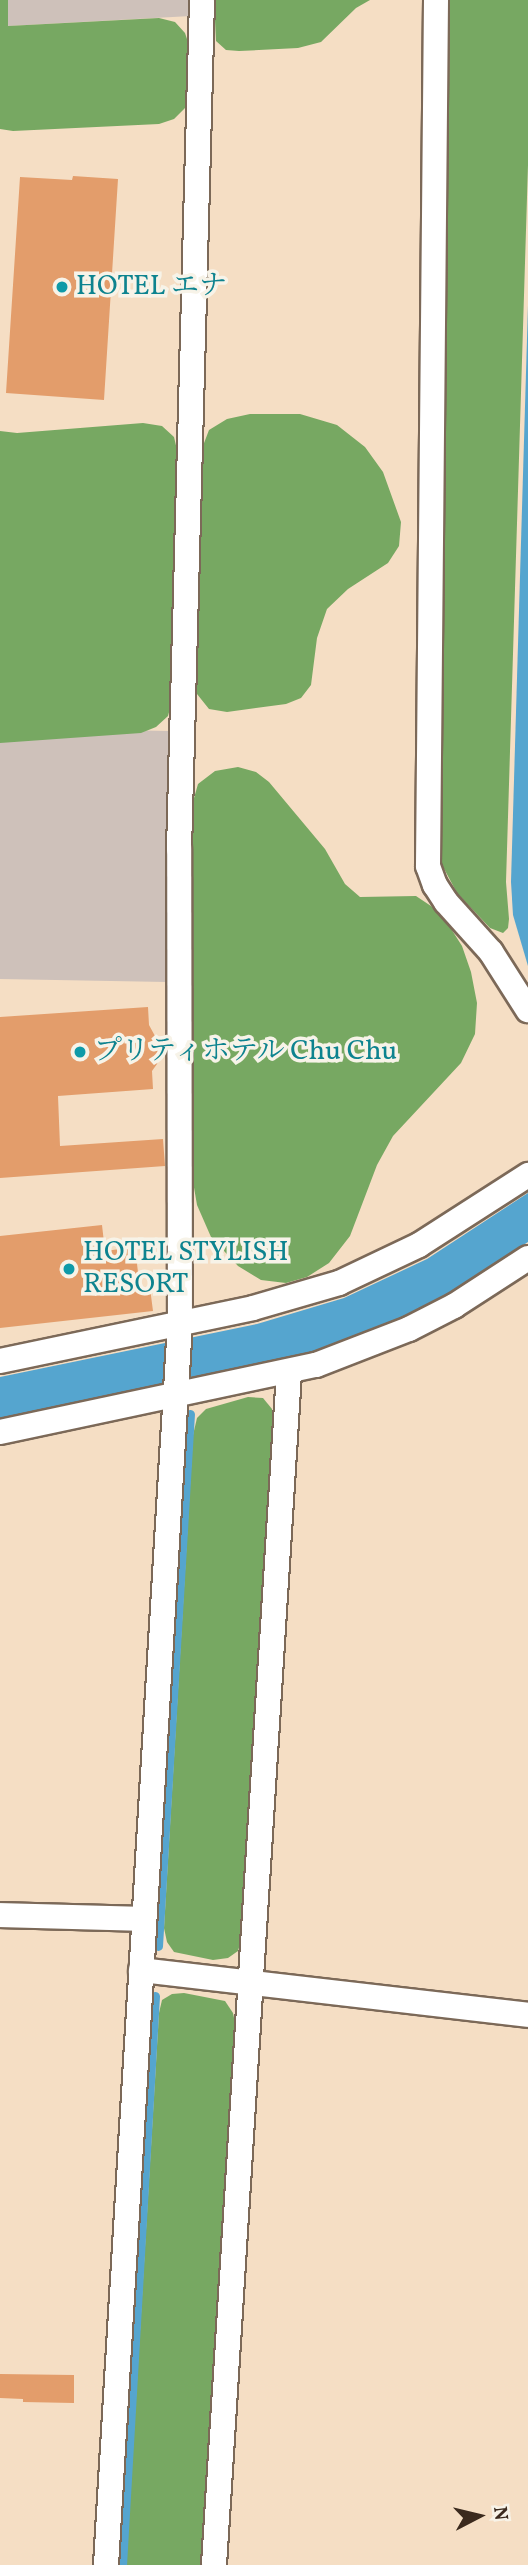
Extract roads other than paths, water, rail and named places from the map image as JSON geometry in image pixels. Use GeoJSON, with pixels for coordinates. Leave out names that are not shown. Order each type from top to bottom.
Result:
{"type":"FeatureCollection","features":[{"type":"Feature","properties":{"kind":"street"},"geometry":{"type":"LineString","coordinates":[[106,2565],[179,1330],[179,850],[202,0]]}},
{"type":"Feature","properties":{"kind":"street"},"geometry":{"type":"LineString","coordinates":[[436,0],[428,866],[435,885],[446,902],[491,952],[528,1010]]}},
{"type":"Feature","properties":{"kind":"street"},"geometry":{"type":"LineString","coordinates":[[0,1361],[179,1330],[339,1283],[419,1245],[528,1175]]}},
{"type":"Feature","properties":{"kind":"street"},"geometry":{"type":"LineString","coordinates":[[0,1433],[176,1390],[289,1372],[363,1349],[454,1306],[528,1258]]}},
{"type":"Feature","properties":{"kind":"street"},"geometry":{"type":"LineString","coordinates":[[214,2565],[289,1372]]}},
{"type":"Feature","properties":{"kind":"street"},"geometry":{"type":"LineString","coordinates":[[0,1915],[144,1919]]}},
{"type":"Feature","properties":{"kind":"street"},"geometry":{"type":"LineString","coordinates":[[141,1969],[528,2015]]}},
{"type":"Feature","properties":{"kind":"water"},"geometry":{"type":"Polygon","coordinates":[[[528,305],[528,966],[513,915],[511,882],[528,305]]]}},
{"type":"Feature","properties":{"kind":"water"},"geometry":{"type":"Polygon","coordinates":[[[528,1193],[528,1242],[448,1294],[404,1317],[313,1352],[0,1419],[0,1377],[257,1324],[344,1298],[427,1259],[528,1193]]]}},
{"type":"Feature","properties":{"kind":"waterway"},"geometry":{"type":"LineString","coordinates":[[158,1946],[190,1414]]}},
{"type":"Feature","properties":{"kind":"waterway"},"geometry":{"type":"LineString","coordinates":[[122,2565],[155,1996]]}},
{"type":"Feature","properties":{"kind":"place","name":"HOTEL エナ"},"geometry":{"type":"Point","coordinates":[62,287]}},
{"type":"Feature","properties":{"kind":"place","name":"プリティホテル Chu Chu"},"geometry":{"type":"Point","coordinates":[80,1052]}},
{"type":"Feature","properties":{"kind":"place","name":"HOTEL STYLISH RESORT"},"geometry":{"type":"Point","coordinates":[69,1269]}}]}
